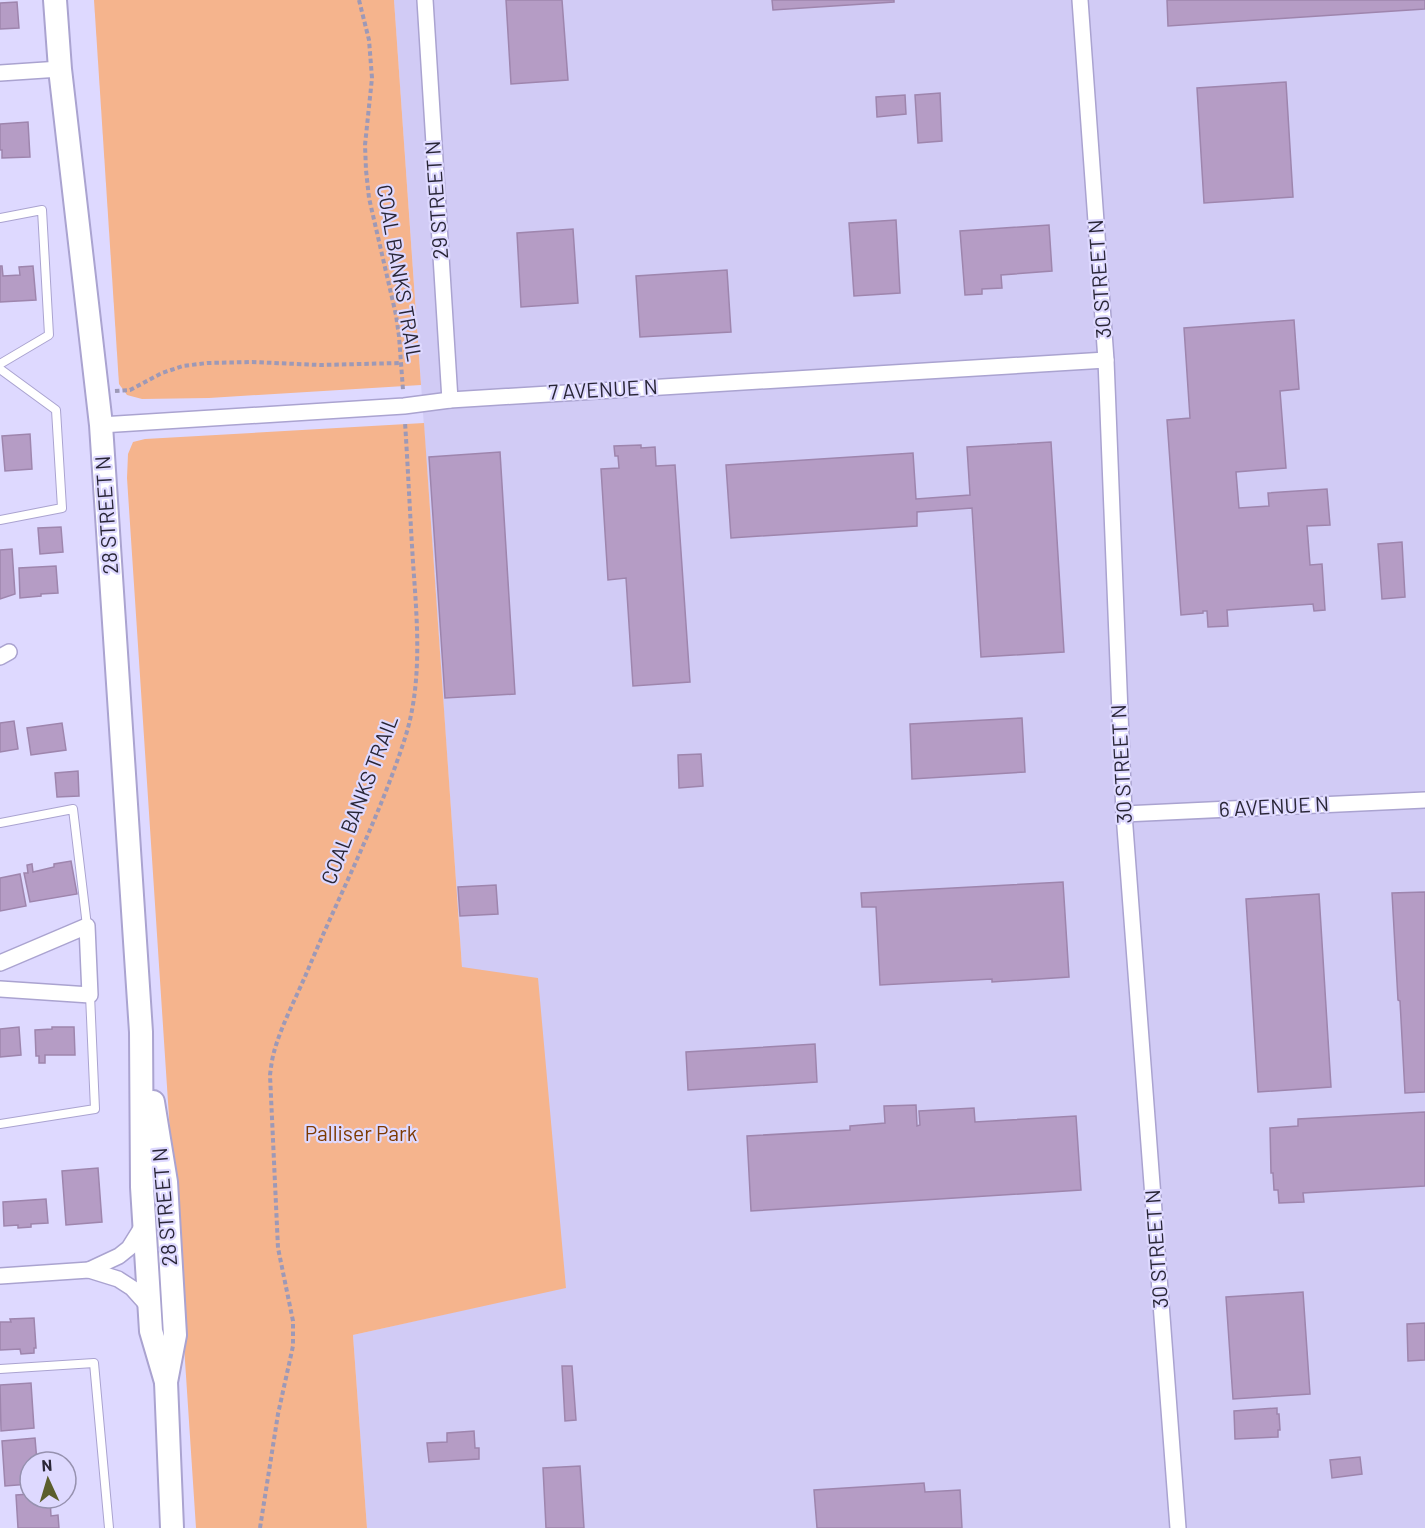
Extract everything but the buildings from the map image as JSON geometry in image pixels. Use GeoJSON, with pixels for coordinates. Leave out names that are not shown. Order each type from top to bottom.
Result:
{"type":"FeatureCollection","features":[{"type":"Feature","properties":{"kind":"main road","name":"28 STREET N"},"geometry":{"type":"LineString","coordinates":[[55,0],[60,69],[101,425],[141,1032],[142,1187],[149,1307],[151,1331],[166,1382]]}},
{"type":"Feature","properties":{"kind":"main road","name":"28 STREET N"},"geometry":{"type":"LineString","coordinates":[[141,1032],[166,1182],[175,1335],[166,1382],[172,1526]]}},
{"type":"Feature","properties":{"kind":"street","name":"29 STREET N"},"geometry":{"type":"LineString","coordinates":[[425,0],[450,400]]}},
{"type":"Feature","properties":{"kind":"street","name":"30 STREET N"},"geometry":{"type":"LineString","coordinates":[[1080,0],[1106,360],[1124,814],[1178,1528]]}},
{"type":"Feature","properties":{"kind":"street"},"geometry":{"type":"LineString","coordinates":[[0,73],[60,69]]}},
{"type":"Feature","properties":{"kind":"street","name":"7 AVENUE N"},"geometry":{"type":"LineString","coordinates":[[101,425],[404,406],[450,400],[1106,360]]}},
{"type":"Feature","properties":{"kind":"street","name":"6 AVENUE N"},"geometry":{"type":"LineString","coordinates":[[1124,814],[1425,800]]}},
{"type":"Feature","properties":{"kind":"street"},"geometry":{"type":"LineString","coordinates":[[0,963],[87,926],[90,995],[0,989]]}},
{"type":"Feature","properties":{"kind":"street"},"geometry":{"type":"LineString","coordinates":[[89,1270],[119,1256],[129,1248],[144,1224]]}},
{"type":"Feature","properties":{"kind":"street"},"geometry":{"type":"LineString","coordinates":[[0,1276],[89,1270],[118,1279],[132,1288],[149,1307]]}},
{"type":"Feature","properties":{"kind":"lane"},"geometry":{"type":"LineString","coordinates":[[0,218],[42,210],[49,335],[0,366],[56,410],[62,508],[0,520]]}},
{"type":"Feature","properties":{"kind":"lane"},"geometry":{"type":"LineString","coordinates":[[0,823],[74,809],[87,926]]}},
{"type":"Feature","properties":{"kind":"lane"},"geometry":{"type":"LineString","coordinates":[[0,1124],[95,1108],[90,995]]}},
{"type":"Feature","properties":{"kind":"lane"},"geometry":{"type":"LineString","coordinates":[[0,1369],[94,1363],[109,1528]]}},
{"type":"Feature","properties":{"kind":"path","name":"COAL BANKS TRAIL"},"geometry":{"type":"LineString","coordinates":[[260,1528],[278,1414],[293,1346],[293,1321],[278,1248],[270,1075],[274,1053],[327,925],[374,821],[406,736],[416,684],[416,602],[401,363],[396,315],[369,198],[365,145],[372,78],[369,40],[359,0]]}},
{"type":"Feature","properties":{"kind":"path"},"geometry":{"type":"LineString","coordinates":[[97,393],[130,390],[162,373],[183,366],[207,363],[320,365],[401,363]]}},
{"type":"Feature","properties":{"kind":"shaded area"},"geometry":{"type":"Polygon","coordinates":[[[394,0],[1425,0],[1425,1528],[367,1528],[353,1335],[566,1287],[462,967],[394,0]]]}},
{"type":"Feature","properties":{"kind":"green space"},"geometry":{"type":"Polygon","coordinates":[[[94,0],[394,0],[421,385],[209,398],[142,399],[127,395],[119,384],[94,0]]]}},
{"type":"Feature","properties":{"kind":"green space","name":"Palliser Park"},"geometry":{"type":"Polygon","coordinates":[[[424,423],[462,967],[538,978],[566,1288],[353,1335],[367,1528],[196,1528],[127,478],[128,454],[133,442],[145,439],[424,423]]]}}]}
